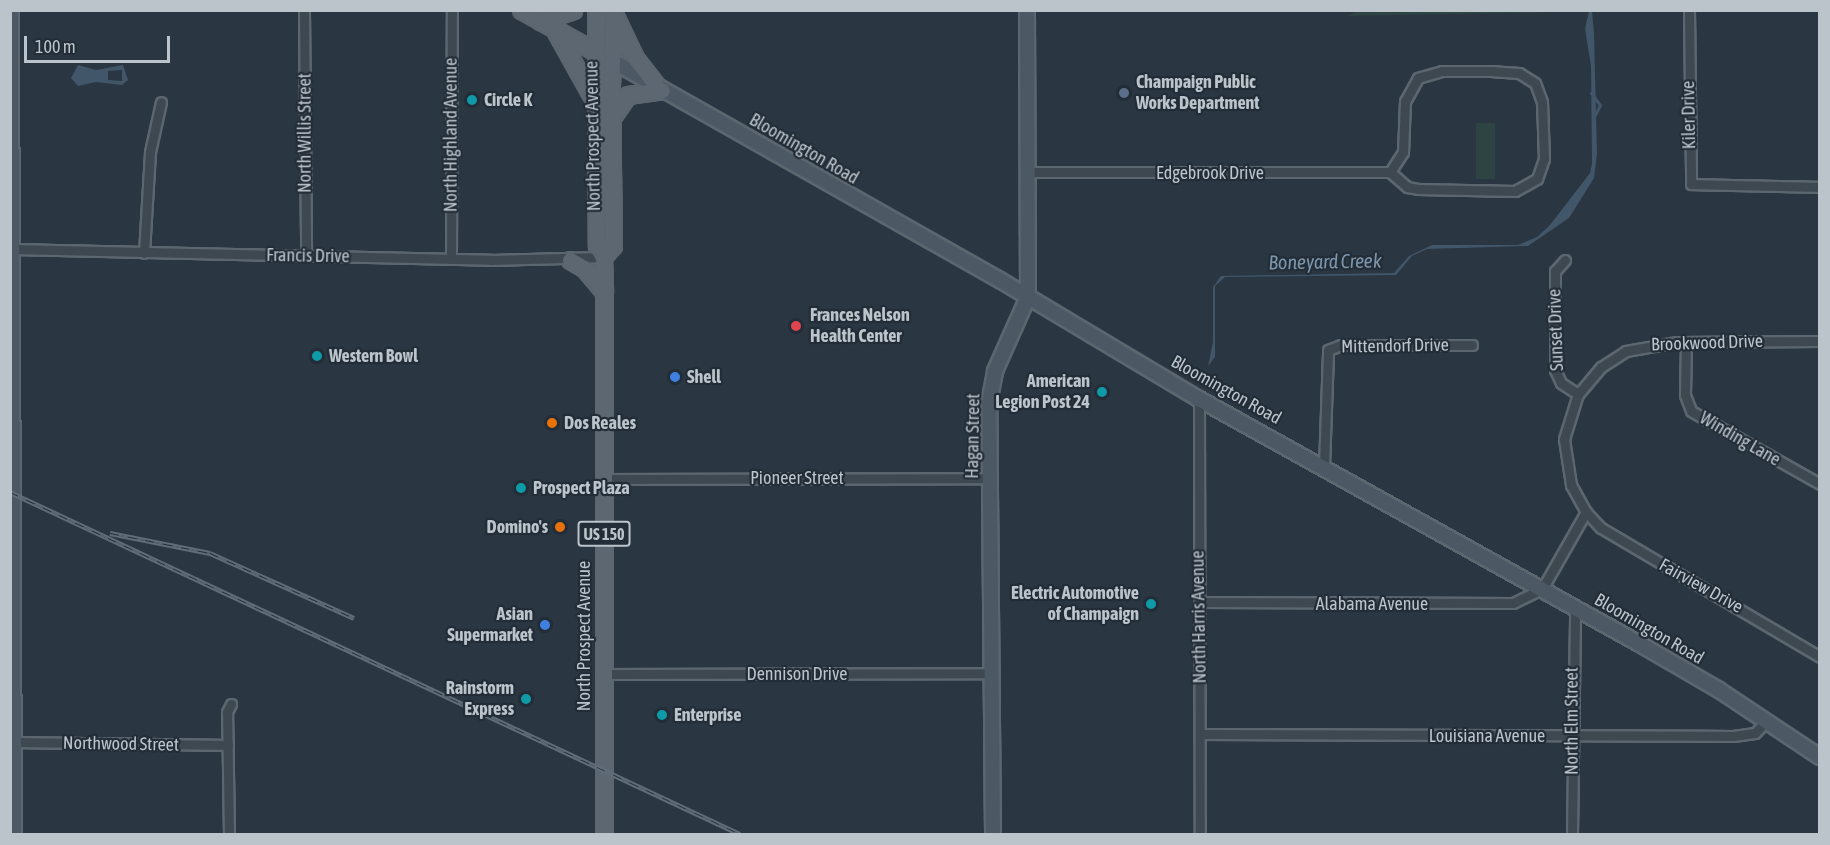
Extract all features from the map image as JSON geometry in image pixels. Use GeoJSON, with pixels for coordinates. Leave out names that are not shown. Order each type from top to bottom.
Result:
{"type":"FeatureCollection","features":[{"type":"Feature","properties":{"kind":"main road"},"geometry":{"type":"LineString","coordinates":[[521,10],[611,60]]}},
{"type":"Feature","properties":{"kind":"main road"},"geometry":{"type":"LineString","coordinates":[[540,21],[573,10]]}},
{"type":"Feature","properties":{"kind":"main road","name":"North Prospect Avenue"},"geometry":{"type":"LineString","coordinates":[[596,10],[594,104],[597,247],[603,257],[604,292],[604,834]]}},
{"type":"Feature","properties":{"kind":"main road"},"geometry":{"type":"LineString","coordinates":[[611,119],[628,95],[659,88],[641,67],[614,12]]}},
{"type":"Feature","properties":{"kind":"main road","name":"North Prospect Avenue"},"geometry":{"type":"LineString","coordinates":[[603,257],[613,246],[611,60],[614,12]]}},
{"type":"Feature","properties":{"kind":"main road"},"geometry":{"type":"LineString","coordinates":[[554,29],[587,85],[594,104]]}},
{"type":"Feature","properties":{"kind":"main road"},"geometry":{"type":"LineString","coordinates":[[570,260],[584,268],[604,292]]}},
{"type":"Feature","properties":{"kind":"street"},"geometry":{"type":"LineString","coordinates":[[11,10],[14,834]]}},
{"type":"Feature","properties":{"kind":"street","name":"North Willis Street"},"geometry":{"type":"LineString","coordinates":[[304,10],[306,255]]}},
{"type":"Feature","properties":{"kind":"street","name":"North Highland Avenue"},"geometry":{"type":"LineString","coordinates":[[451,259],[452,10]]}},
{"type":"Feature","properties":{"kind":"street","name":"Hagan Street"},"geometry":{"type":"LineString","coordinates":[[993,834],[991,386],[1028,297],[1027,10]]}},
{"type":"Feature","properties":{"kind":"street","name":"Kiler Drive"},"geometry":{"type":"LineString","coordinates":[[1689,10],[1692,185],[1820,187]]}},
{"type":"Feature","properties":{"kind":"street","name":"Bloomington Road"},"geometry":{"type":"LineString","coordinates":[[611,60],[1028,297],[1199,399],[1575,608],[1767,720],[1820,757]]}},
{"type":"Feature","properties":{"kind":"street"},"geometry":{"type":"LineString","coordinates":[[1442,71],[1494,71],[1519,73],[1535,83],[1542,102],[1544,159],[1542,172],[1531,185],[1515,191],[1418,189],[1407,187],[1390,172],[1403,152],[1405,101],[1418,78],[1442,71]]}},
{"type":"Feature","properties":{"kind":"street"},"geometry":{"type":"LineString","coordinates":[[144,253],[150,152],[161,102]]}},
{"type":"Feature","properties":{"kind":"street","name":"Edgebrook Drive"},"geometry":{"type":"LineString","coordinates":[[1029,172],[1390,172]]}},
{"type":"Feature","properties":{"kind":"street","name":"Francis Drive"},"geometry":{"type":"LineString","coordinates":[[11,249],[451,259],[570,260],[603,257]]}},
{"type":"Feature","properties":{"kind":"street","name":"Sunset Drive"},"geometry":{"type":"LineString","coordinates":[[1565,260],[1555,271],[1555,370],[1561,383],[1578,394],[1566,425],[1564,456],[1571,485],[1586,512]]}},
{"type":"Feature","properties":{"kind":"street","name":"Brookwood Drive"},"geometry":{"type":"LineString","coordinates":[[1578,394],[1601,367],[1626,351],[1653,343],[1820,341]]}},
{"type":"Feature","properties":{"kind":"street","name":"Winding Lane"},"geometry":{"type":"LineString","coordinates":[[1686,342],[1685,395],[1691,411],[1820,484]]}},
{"type":"Feature","properties":{"kind":"street","name":"Mittendorf Drive"},"geometry":{"type":"LineString","coordinates":[[1324,467],[1328,350],[1341,345],[1472,345]]}},
{"type":"Feature","properties":{"kind":"street","name":"North Harris Avenue"},"geometry":{"type":"LineString","coordinates":[[1199,399],[1200,834]]}},
{"type":"Feature","properties":{"kind":"street","name":"Pioneer Street"},"geometry":{"type":"LineString","coordinates":[[604,479],[990,478]]}},
{"type":"Feature","properties":{"kind":"street"},"geometry":{"type":"LineString","coordinates":[[1542,589],[1586,512]]}},
{"type":"Feature","properties":{"kind":"street","name":"Fairview Drive"},"geometry":{"type":"LineString","coordinates":[[1586,512],[1612,536],[1820,657]]}},
{"type":"Feature","properties":{"kind":"street","name":"Alabama Avenue"},"geometry":{"type":"LineString","coordinates":[[1199,602],[1497,605],[1523,600],[1542,589]]}},
{"type":"Feature","properties":{"kind":"street","name":"North Elm Street"},"geometry":{"type":"LineString","coordinates":[[1572,834],[1575,608]]}},
{"type":"Feature","properties":{"kind":"street","name":"Dennison Drive"},"geometry":{"type":"LineString","coordinates":[[604,674],[991,673]]}},
{"type":"Feature","properties":{"kind":"street"},"geometry":{"type":"LineString","coordinates":[[229,834],[227,712],[231,704]]}},
{"type":"Feature","properties":{"kind":"street","name":"Louisiana Avenue"},"geometry":{"type":"LineString","coordinates":[[1200,734],[1746,736],[1760,730],[1767,720]]}},
{"type":"Feature","properties":{"kind":"street","name":"Northwood Street"},"geometry":{"type":"LineString","coordinates":[[15,742],[228,745]]}},
{"type":"Feature","properties":{"kind":"green space"},"geometry":{"type":"Polygon","coordinates":[[[1360,10],[1611,11],[1347,16],[1360,10]]]}},
{"type":"Feature","properties":{"kind":"green space"},"geometry":{"type":"Polygon","coordinates":[[[1476,123],[1495,123],[1495,179],[1476,179],[1476,123]]]}},
{"type":"Feature","properties":{"kind":"water"},"geometry":{"type":"Polygon","coordinates":[[[1589,11],[1592,11],[1594,33],[1597,154],[1594,178],[1569,218],[1528,246],[1427,249],[1412,256],[1396,275],[1225,277],[1215,286],[1215,357],[1208,366],[1213,342],[1213,287],[1221,276],[1394,273],[1409,256],[1432,245],[1518,245],[1537,237],[1550,225],[1590,173],[1592,163],[1591,66],[1585,29],[1589,11]]]}},
{"type":"Feature","properties":{"kind":"water"},"geometry":{"type":"Polygon","coordinates":[[[78,65],[96,70],[123,65],[128,80],[122,85],[96,82],[78,86],[71,78],[78,65]],[[122,70],[108,71],[108,80],[122,81],[122,70]]]}},
{"type":"Feature","properties":{"kind":"waterway","name":"Boneyard Creek"},"geometry":{"type":"LineString","coordinates":[[1591,93],[1600,105],[1593,119]]}},
{"type":"Feature","properties":{"kind":"railway"},"geometry":{"type":"LineString","coordinates":[[10,492],[740,834]]}},
{"type":"Feature","properties":{"kind":"railway"},"geometry":{"type":"LineString","coordinates":[[110,533],[210,553],[354,618]]}},
{"type":"Feature","properties":{"kind":"place","name":"Champaign Public Works Department"},"geometry":{"type":"Point","coordinates":[1124,93]}},
{"type":"Feature","properties":{"kind":"place","name":"Circle K"},"geometry":{"type":"Point","coordinates":[472,100]}},
{"type":"Feature","properties":{"kind":"place","name":"Frances Nelson Health Center"},"geometry":{"type":"Point","coordinates":[796,326]}},
{"type":"Feature","properties":{"kind":"place","name":"Western Bowl"},"geometry":{"type":"Point","coordinates":[317,356]}},
{"type":"Feature","properties":{"kind":"place","name":"Shell"},"geometry":{"type":"Point","coordinates":[675,377]}},
{"type":"Feature","properties":{"kind":"place","name":"American Legion Post 24"},"geometry":{"type":"Point","coordinates":[1102,392]}},
{"type":"Feature","properties":{"kind":"place","name":"Dos Reales"},"geometry":{"type":"Point","coordinates":[552,423]}},
{"type":"Feature","properties":{"kind":"place","name":"Prospect Plaza"},"geometry":{"type":"Point","coordinates":[521,488]}},
{"type":"Feature","properties":{"kind":"place","name":"Domino's"},"geometry":{"type":"Point","coordinates":[560,527]}},
{"type":"Feature","properties":{"kind":"place","name":"Electric Automotive of Champaign"},"geometry":{"type":"Point","coordinates":[1151,604]}},
{"type":"Feature","properties":{"kind":"place","name":"Asian Supermarket"},"geometry":{"type":"Point","coordinates":[545,625]}},
{"type":"Feature","properties":{"kind":"place","name":"Rainstorm Express"},"geometry":{"type":"Point","coordinates":[526,699]}},
{"type":"Feature","properties":{"kind":"place","name":"Enterprise"},"geometry":{"type":"Point","coordinates":[662,715]}}]}
